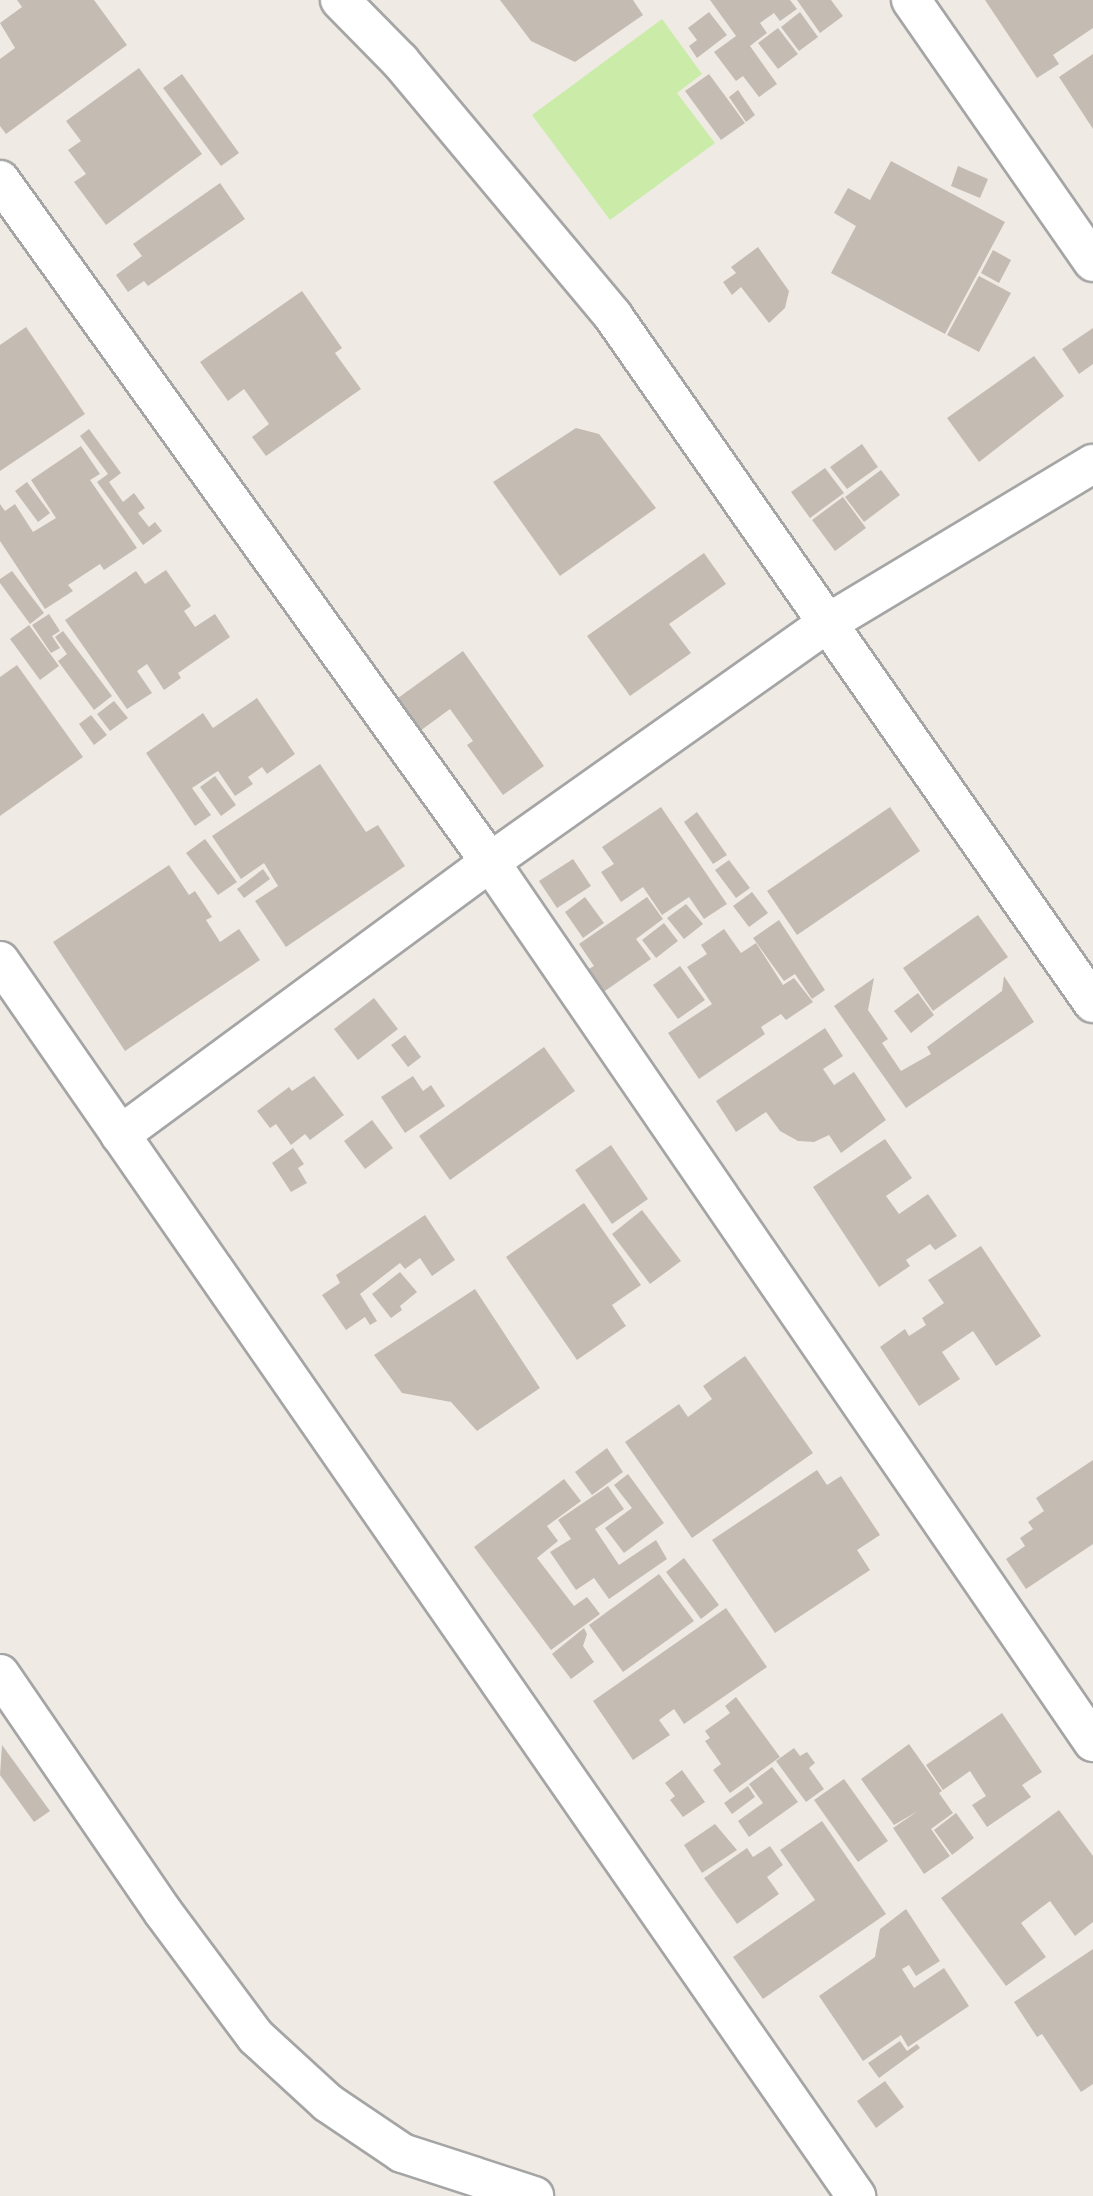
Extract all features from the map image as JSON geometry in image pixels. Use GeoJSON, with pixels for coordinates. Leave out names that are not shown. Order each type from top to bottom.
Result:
{"type":"FeatureCollection","features":[{"type":"Feature","properties":{"kind":"street"},"geometry":{"type":"LineString","coordinates":[[340,0],[400,61],[613,316],[1093,1003]]}},
{"type":"Feature","properties":{"kind":"street"},"geometry":{"type":"LineString","coordinates":[[911,0],[1093,262]]}},
{"type":"Feature","properties":{"kind":"street"},"geometry":{"type":"LineString","coordinates":[[0,180],[490,862],[1093,1742]]}},
{"type":"Feature","properties":{"kind":"street"},"geometry":{"type":"LineString","coordinates":[[120,1135],[490,862],[828,623],[1093,464]]}},
{"type":"Feature","properties":{"kind":"street"},"geometry":{"type":"LineString","coordinates":[[0,961],[856,2196]]}},
{"type":"Feature","properties":{"kind":"street"},"geometry":{"type":"LineString","coordinates":[[0,1675],[163,1912],[256,2037],[328,2103],[402,2153],[534,2196]]}},
{"type":"Feature","properties":{"kind":"green space"},"geometry":{"type":"Polygon","coordinates":[[[662,19],[702,74],[677,93],[715,143],[610,220],[532,115],[662,19]]]}},
{"type":"Feature","properties":{"kind":"building"},"geometry":{"type":"Polygon","coordinates":[[[17,0],[94,0],[127,45],[6,134],[0,126],[0,59],[15,48],[0,23],[22,7],[17,0]]]}},
{"type":"Feature","properties":{"kind":"building"},"geometry":{"type":"Polygon","coordinates":[[[500,0],[633,0],[643,15],[575,62],[531,41],[500,0]]]}},
{"type":"Feature","properties":{"kind":"building"},"geometry":{"type":"Polygon","coordinates":[[[710,0],[790,0],[797,9],[780,21],[774,13],[760,23],[767,33],[750,46],[777,84],[759,97],[743,76],[736,81],[714,52],[736,36],[710,0]]]}},
{"type":"Feature","properties":{"kind":"building"},"geometry":{"type":"Polygon","coordinates":[[[797,0],[831,0],[843,16],[820,33],[797,0]]]}},
{"type":"Feature","properties":{"kind":"building"},"geometry":{"type":"Polygon","coordinates":[[[985,0],[1093,0],[1093,28],[1053,55],[1059,64],[1037,78],[985,0]]]}},
{"type":"Feature","properties":{"kind":"building"},"geometry":{"type":"Polygon","coordinates":[[[709,12],[727,35],[697,58],[689,46],[697,40],[688,28],[709,12]]]}},
{"type":"Feature","properties":{"kind":"building"},"geometry":{"type":"Polygon","coordinates":[[[800,12],[818,37],[799,51],[781,27],[800,12]]]}},
{"type":"Feature","properties":{"kind":"building"},"geometry":{"type":"Polygon","coordinates":[[[778,28],[798,54],[778,69],[758,43],[778,28]]]}},
{"type":"Feature","properties":{"kind":"building"},"geometry":{"type":"Polygon","coordinates":[[[1093,54],[1093,129],[1059,77],[1093,54]]]}},
{"type":"Feature","properties":{"kind":"building"},"geometry":{"type":"Polygon","coordinates":[[[139,68],[202,154],[106,225],[74,182],[86,174],[68,150],[81,141],[66,121],[139,68]]]}},
{"type":"Feature","properties":{"kind":"building"},"geometry":{"type":"Polygon","coordinates":[[[182,74],[239,153],[221,166],[163,88],[182,74]]]}},
{"type":"Feature","properties":{"kind":"building"},"geometry":{"type":"Polygon","coordinates":[[[709,74],[745,123],[721,140],[685,91],[709,74]]]}},
{"type":"Feature","properties":{"kind":"building"},"geometry":{"type":"Polygon","coordinates":[[[738,90],[755,115],[746,122],[729,97],[738,90]]]}},
{"type":"Feature","properties":{"kind":"building"},"geometry":{"type":"Polygon","coordinates":[[[891,161],[1005,222],[945,334],[831,273],[856,226],[834,213],[848,188],[870,200],[891,161]]]}},
{"type":"Feature","properties":{"kind":"building"},"geometry":{"type":"Polygon","coordinates":[[[958,166],[988,179],[980,198],[951,186],[958,166]]]}},
{"type":"Feature","properties":{"kind":"building"},"geometry":{"type":"Polygon","coordinates":[[[220,183],[245,219],[148,286],[144,281],[128,292],[116,275],[142,256],[133,244],[220,183]]]}},
{"type":"Feature","properties":{"kind":"building"},"geometry":{"type":"Polygon","coordinates":[[[758,247],[789,291],[785,308],[769,323],[741,287],[732,295],[723,282],[736,273],[731,267],[758,247]]]}},
{"type":"Feature","properties":{"kind":"building"},"geometry":{"type":"Polygon","coordinates":[[[993,250],[1011,260],[999,283],[981,273],[993,250]]]}},
{"type":"Feature","properties":{"kind":"building"},"geometry":{"type":"Polygon","coordinates":[[[979,276],[1011,293],[979,352],[947,335],[979,276]]]}},
{"type":"Feature","properties":{"kind":"building"},"geometry":{"type":"Polygon","coordinates":[[[302,291],[342,348],[335,353],[361,389],[266,456],[252,437],[269,424],[244,389],[228,401],[200,362],[302,291]]]}},
{"type":"Feature","properties":{"kind":"building"},"geometry":{"type":"Polygon","coordinates":[[[26,327],[85,414],[0,471],[0,345],[26,327]]]}},
{"type":"Feature","properties":{"kind":"building"},"geometry":{"type":"Polygon","coordinates":[[[1093,328],[1093,364],[1079,374],[1062,349],[1093,328]]]}},
{"type":"Feature","properties":{"kind":"building"},"geometry":{"type":"Polygon","coordinates":[[[1034,356],[1064,396],[979,462],[947,418],[1034,356]]]}},
{"type":"Feature","properties":{"kind":"building"},"geometry":{"type":"Polygon","coordinates":[[[576,428],[599,434],[656,508],[560,576],[493,482],[576,428]]]}},
{"type":"Feature","properties":{"kind":"building"},"geometry":{"type":"Polygon","coordinates":[[[89,429],[121,473],[109,482],[123,502],[134,493],[145,508],[138,513],[149,527],[155,522],[162,531],[143,545],[97,482],[108,474],[80,436],[89,429]]]}},
{"type":"Feature","properties":{"kind":"building"},"geometry":{"type":"Polygon","coordinates":[[[862,444],[878,467],[847,489],[830,467],[862,444]]]}},
{"type":"Feature","properties":{"kind":"building"},"geometry":{"type":"Polygon","coordinates":[[[81,446],[100,474],[90,480],[137,548],[104,570],[100,564],[68,585],[73,591],[45,609],[0,541],[0,504],[5,511],[15,504],[33,532],[56,518],[31,480],[81,446]]]}},
{"type":"Feature","properties":{"kind":"building"},"geometry":{"type":"Polygon","coordinates":[[[825,468],[844,493],[810,518],[791,492],[825,468]]]}},
{"type":"Feature","properties":{"kind":"building"},"geometry":{"type":"Polygon","coordinates":[[[881,470],[900,495],[864,522],[845,497],[881,470]]]}},
{"type":"Feature","properties":{"kind":"building"},"geometry":{"type":"Polygon","coordinates":[[[27,482],[50,513],[38,522],[15,491],[27,482]]]}},
{"type":"Feature","properties":{"kind":"building"},"geometry":{"type":"Polygon","coordinates":[[[843,497],[866,528],[835,551],[812,520],[843,497]]]}},
{"type":"Feature","properties":{"kind":"building"},"geometry":{"type":"Polygon","coordinates":[[[704,553],[726,584],[669,624],[691,653],[630,696],[587,636],[704,553]]]}},
{"type":"Feature","properties":{"kind":"building"},"geometry":{"type":"Polygon","coordinates":[[[166,570],[191,606],[184,611],[195,627],[215,614],[230,637],[178,673],[181,678],[164,690],[147,664],[137,671],[152,693],[127,709],[65,620],[136,571],[145,584],[166,570]]]}},
{"type":"Feature","properties":{"kind":"building"},"geometry":{"type":"Polygon","coordinates":[[[12,571],[44,613],[30,624],[0,583],[0,579],[12,571]]]}},
{"type":"Feature","properties":{"kind":"building"},"geometry":{"type":"Polygon","coordinates":[[[49,614],[60,631],[52,636],[60,648],[51,653],[32,625],[49,614]]]}},
{"type":"Feature","properties":{"kind":"building"},"geometry":{"type":"Polygon","coordinates":[[[29,625],[59,666],[40,680],[10,639],[29,625]]]}},
{"type":"Feature","properties":{"kind":"building"},"geometry":{"type":"Polygon","coordinates":[[[63,631],[112,696],[94,710],[58,661],[67,654],[55,637],[63,631]]]}},
{"type":"Feature","properties":{"kind":"building"},"geometry":{"type":"Polygon","coordinates":[[[463,651],[544,766],[503,795],[467,745],[473,741],[450,709],[420,731],[398,698],[463,651]]]}},
{"type":"Feature","properties":{"kind":"building"},"geometry":{"type":"Polygon","coordinates":[[[17,665],[83,757],[0,816],[0,677],[17,665]]]}},
{"type":"Feature","properties":{"kind":"building"},"geometry":{"type":"Polygon","coordinates":[[[257,698],[295,754],[267,774],[262,767],[248,777],[253,784],[235,796],[218,771],[192,788],[211,815],[195,826],[146,753],[203,713],[213,728],[257,698]]]}},
{"type":"Feature","properties":{"kind":"building"},"geometry":{"type":"Polygon","coordinates":[[[114,701],[128,718],[110,731],[97,714],[114,701]]]}},
{"type":"Feature","properties":{"kind":"building"},"geometry":{"type":"Polygon","coordinates":[[[91,715],[107,735],[94,745],[79,724],[91,715]]]}},
{"type":"Feature","properties":{"kind":"building"},"geometry":{"type":"Polygon","coordinates":[[[320,764],[366,832],[378,825],[405,866],[286,947],[255,901],[278,886],[264,863],[241,879],[212,836],[320,764]]]}},
{"type":"Feature","properties":{"kind":"building"},"geometry":{"type":"Polygon","coordinates":[[[215,776],[236,805],[221,816],[200,787],[215,776]]]}},
{"type":"Feature","properties":{"kind":"building"},"geometry":{"type":"Polygon","coordinates":[[[661,807],[727,904],[704,919],[689,897],[662,915],[643,887],[621,902],[601,872],[614,864],[602,847],[661,807]]]}},
{"type":"Feature","properties":{"kind":"building"},"geometry":{"type":"Polygon","coordinates":[[[890,807],[920,851],[797,935],[767,891],[890,807]]]}},
{"type":"Feature","properties":{"kind":"building"},"geometry":{"type":"Polygon","coordinates":[[[697,812],[727,855],[713,864],[684,822],[697,812]]]}},
{"type":"Feature","properties":{"kind":"building"},"geometry":{"type":"Polygon","coordinates":[[[205,839],[237,882],[218,895],[186,853],[205,839]]]}},
{"type":"Feature","properties":{"kind":"building"},"geometry":{"type":"Polygon","coordinates":[[[573,859],[591,886],[557,908],[539,881],[573,859]]]}},
{"type":"Feature","properties":{"kind":"building"},"geometry":{"type":"Polygon","coordinates":[[[729,860],[750,888],[736,898],[715,870],[729,860]]]}},
{"type":"Feature","properties":{"kind":"building"},"geometry":{"type":"Polygon","coordinates":[[[169,865],[189,895],[195,891],[212,917],[206,920],[220,942],[239,929],[260,960],[125,1051],[53,942],[169,865]]]}},
{"type":"Feature","properties":{"kind":"building"},"geometry":{"type":"Polygon","coordinates":[[[263,869],[270,879],[244,898],[237,889],[263,869]]]}},
{"type":"Feature","properties":{"kind":"building"},"geometry":{"type":"Polygon","coordinates":[[[752,892],[768,913],[749,927],[733,906],[752,892]]]}},
{"type":"Feature","properties":{"kind":"building"},"geometry":{"type":"Polygon","coordinates":[[[585,897],[604,923],[583,938],[565,912],[585,897]]]}},
{"type":"Feature","properties":{"kind":"building"},"geometry":{"type":"Polygon","coordinates":[[[647,897],[663,919],[636,939],[651,959],[602,993],[587,970],[594,966],[579,944],[647,897]]]}},
{"type":"Feature","properties":{"kind":"building"},"geometry":{"type":"Polygon","coordinates":[[[686,904],[703,924],[684,939],[667,918],[686,904]]]}},
{"type":"Feature","properties":{"kind":"building"},"geometry":{"type":"Polygon","coordinates":[[[978,915],[1008,957],[933,1011],[903,968],[978,915]]]}},
{"type":"Feature","properties":{"kind":"building"},"geometry":{"type":"Polygon","coordinates":[[[779,920],[825,990],[812,999],[795,974],[784,981],[753,938],[779,920]]]}},
{"type":"Feature","properties":{"kind":"building"},"geometry":{"type":"Polygon","coordinates":[[[664,923],[678,941],[656,958],[642,940],[664,923]]]}},
{"type":"Feature","properties":{"kind":"building"},"geometry":{"type":"Polygon","coordinates":[[[724,929],[741,953],[756,943],[783,985],[794,978],[813,1002],[786,1020],[781,1014],[761,1027],[765,1034],[699,1079],[668,1033],[712,1004],[687,967],[707,954],[701,945],[724,929]]]}},
{"type":"Feature","properties":{"kind":"building"},"geometry":{"type":"Polygon","coordinates":[[[680,966],[705,1000],[678,1019],[653,985],[680,966]]]}},
{"type":"Feature","properties":{"kind":"building"},"geometry":{"type":"Polygon","coordinates":[[[1004,976],[1034,1022],[906,1108],[834,1006],[874,978],[868,1010],[888,1039],[882,1043],[901,1071],[931,1054],[927,1047],[1002,991],[1004,976]]]}},
{"type":"Feature","properties":{"kind":"building"},"geometry":{"type":"Polygon","coordinates":[[[918,993],[934,1015],[911,1033],[894,1011],[918,993]]]}},
{"type":"Feature","properties":{"kind":"building"},"geometry":{"type":"Polygon","coordinates":[[[374,998],[398,1029],[358,1060],[334,1029],[374,998]]]}},
{"type":"Feature","properties":{"kind":"building"},"geometry":{"type":"Polygon","coordinates":[[[825,1028],[843,1056],[823,1069],[834,1085],[854,1072],[886,1120],[841,1153],[829,1135],[814,1142],[798,1141],[780,1131],[766,1112],[736,1132],[716,1101],[825,1028]]]}},
{"type":"Feature","properties":{"kind":"building"},"geometry":{"type":"Polygon","coordinates":[[[405,1035],[421,1057],[408,1067],[391,1045],[405,1035]]]}},
{"type":"Feature","properties":{"kind":"building"},"geometry":{"type":"Polygon","coordinates":[[[544,1047],[575,1091],[450,1180],[419,1136],[544,1047]]]}},
{"type":"Feature","properties":{"kind":"building"},"geometry":{"type":"Polygon","coordinates":[[[314,1076],[344,1115],[310,1140],[305,1134],[291,1145],[276,1124],[270,1128],[257,1111],[289,1087],[292,1091],[314,1076]]]}},
{"type":"Feature","properties":{"kind":"building"},"geometry":{"type":"Polygon","coordinates":[[[413,1076],[423,1091],[431,1085],[445,1106],[405,1133],[381,1097],[413,1076]]]}},
{"type":"Feature","properties":{"kind":"building"},"geometry":{"type":"Polygon","coordinates":[[[372,1120],[393,1148],[365,1169],[344,1141],[372,1120]]]}},
{"type":"Feature","properties":{"kind":"building"},"geometry":{"type":"Polygon","coordinates":[[[885,1139],[912,1178],[886,1196],[899,1214],[928,1194],[957,1236],[935,1250],[930,1244],[906,1260],[910,1266],[879,1287],[813,1187],[885,1139]]]}},
{"type":"Feature","properties":{"kind":"building"},"geometry":{"type":"Polygon","coordinates":[[[611,1145],[648,1199],[612,1224],[575,1170],[611,1145]]]}},
{"type":"Feature","properties":{"kind":"building"},"geometry":{"type":"Polygon","coordinates":[[[293,1148],[304,1164],[298,1168],[307,1183],[291,1192],[272,1163],[293,1148]]]}},
{"type":"Feature","properties":{"kind":"building"},"geometry":{"type":"Polygon","coordinates":[[[584,1203],[641,1285],[612,1305],[626,1326],[577,1360],[506,1257],[584,1203]]]}},
{"type":"Feature","properties":{"kind":"building"},"geometry":{"type":"Polygon","coordinates":[[[642,1210],[681,1261],[650,1284],[612,1234],[642,1210]]]}},
{"type":"Feature","properties":{"kind":"building"},"geometry":{"type":"Polygon","coordinates":[[[425,1215],[455,1260],[432,1276],[420,1258],[405,1269],[400,1263],[360,1294],[377,1321],[370,1325],[365,1317],[346,1330],[322,1295],[340,1283],[336,1275],[425,1215]]]}},
{"type":"Feature","properties":{"kind":"building"},"geometry":{"type":"Polygon","coordinates":[[[981,1246],[1041,1336],[996,1366],[973,1331],[942,1352],[960,1379],[919,1406],[880,1347],[905,1329],[909,1336],[926,1325],[922,1318],[944,1303],[928,1280],[981,1246]]]}},
{"type":"Feature","properties":{"kind":"building"},"geometry":{"type":"Polygon","coordinates":[[[400,1272],[417,1292],[400,1306],[402,1310],[391,1318],[372,1294],[400,1272]]]}},
{"type":"Feature","properties":{"kind":"building"},"geometry":{"type":"Polygon","coordinates":[[[475,1289],[540,1388],[477,1431],[451,1402],[402,1393],[374,1355],[475,1289]]]}},
{"type":"Feature","properties":{"kind":"building"},"geometry":{"type":"Polygon","coordinates":[[[745,1356],[813,1453],[692,1538],[625,1442],[679,1404],[688,1417],[712,1399],[703,1386],[745,1356]]]}},
{"type":"Feature","properties":{"kind":"building"},"geometry":{"type":"Polygon","coordinates":[[[607,1448],[623,1472],[592,1495],[575,1472],[607,1448]]]}},
{"type":"Feature","properties":{"kind":"building"},"geometry":{"type":"Polygon","coordinates":[[[1093,1460],[1093,1544],[1026,1589],[1006,1559],[1025,1546],[1020,1538],[1033,1529],[1028,1522],[1044,1511],[1036,1498],[1093,1460]]]}},
{"type":"Feature","properties":{"kind":"building"},"geometry":{"type":"Polygon","coordinates":[[[817,1470],[827,1485],[841,1476],[880,1535],[857,1550],[870,1570],[775,1633],[712,1540],[817,1470]]]}},
{"type":"Feature","properties":{"kind":"building"},"geometry":{"type":"Polygon","coordinates":[[[628,1474],[664,1523],[624,1553],[605,1528],[632,1508],[614,1485],[628,1474]]]}},
{"type":"Feature","properties":{"kind":"building"},"geometry":{"type":"Polygon","coordinates":[[[564,1479],[581,1501],[547,1526],[558,1541],[537,1558],[574,1606],[587,1597],[600,1614],[551,1650],[474,1547],[564,1479]]]}},
{"type":"Feature","properties":{"kind":"building"},"geometry":{"type":"Polygon","coordinates":[[[608,1486],[624,1509],[595,1529],[619,1565],[656,1540],[667,1559],[609,1599],[594,1578],[576,1590],[550,1552],[571,1539],[558,1520],[608,1486]]]}},
{"type":"Feature","properties":{"kind":"building"},"geometry":{"type":"Polygon","coordinates":[[[684,1558],[719,1605],[701,1619],[666,1572],[684,1558]]]}},
{"type":"Feature","properties":{"kind":"building"},"geometry":{"type":"Polygon","coordinates":[[[659,1574],[694,1621],[623,1672],[589,1625],[659,1574]]]}},
{"type":"Feature","properties":{"kind":"building"},"geometry":{"type":"Polygon","coordinates":[[[726,1608],[767,1667],[684,1724],[674,1709],[659,1720],[670,1735],[633,1760],[593,1701],[726,1608]]]}},
{"type":"Feature","properties":{"kind":"building"},"geometry":{"type":"Polygon","coordinates":[[[584,1628],[587,1634],[583,1646],[594,1662],[571,1679],[552,1654],[584,1628]]]}},
{"type":"Feature","properties":{"kind":"building"},"geometry":{"type":"Polygon","coordinates":[[[736,1697],[780,1757],[730,1793],[713,1770],[721,1764],[705,1741],[710,1738],[705,1731],[730,1713],[725,1706],[736,1697]]]}},
{"type":"Feature","properties":{"kind":"building"},"geometry":{"type":"Polygon","coordinates":[[[1002,1713],[1042,1772],[1022,1785],[1031,1797],[987,1827],[972,1805],[986,1796],[970,1771],[943,1790],[926,1765],[1002,1713]]]}},
{"type":"Feature","properties":{"kind":"building"},"geometry":{"type":"Polygon","coordinates":[[[909,1744],[942,1791],[939,1793],[953,1813],[931,1829],[950,1856],[924,1874],[893,1828],[918,1811],[894,1825],[861,1779],[909,1744]]]}},
{"type":"Feature","properties":{"kind":"building"},"geometry":{"type":"Polygon","coordinates":[[[2,1745],[50,1811],[34,1822],[0,1775],[2,1745]]]}},
{"type":"Feature","properties":{"kind":"building"},"geometry":{"type":"Polygon","coordinates":[[[794,1748],[800,1756],[807,1752],[815,1763],[809,1768],[824,1789],[806,1802],[776,1761],[794,1748]]]}},
{"type":"Feature","properties":{"kind":"building"},"geometry":{"type":"Polygon","coordinates":[[[772,1767],[798,1802],[749,1837],[738,1821],[763,1803],[749,1784],[772,1767]]]}},
{"type":"Feature","properties":{"kind":"building"},"geometry":{"type":"Polygon","coordinates":[[[682,1770],[705,1802],[683,1817],[670,1800],[675,1796],[665,1783],[682,1770]]]}},
{"type":"Feature","properties":{"kind":"building"},"geometry":{"type":"Polygon","coordinates":[[[844,1779],[888,1841],[858,1862],[814,1800],[844,1779]]]}},
{"type":"Feature","properties":{"kind":"building"},"geometry":{"type":"Polygon","coordinates":[[[748,1786],[755,1797],[732,1814],[724,1803],[748,1786]]]}},
{"type":"Feature","properties":{"kind":"building"},"geometry":{"type":"Polygon","coordinates":[[[1059,1810],[1093,1856],[1093,1922],[1075,1936],[1050,1901],[1021,1923],[1046,1957],[1006,1986],[941,1898],[1059,1810]]]}},
{"type":"Feature","properties":{"kind":"building"},"geometry":{"type":"Polygon","coordinates":[[[956,1813],[974,1838],[952,1855],[934,1830],[956,1813]]]}},
{"type":"Feature","properties":{"kind":"building"},"geometry":{"type":"Polygon","coordinates":[[[822,1821],[886,1914],[763,1999],[733,1957],[815,1900],[780,1850],[822,1821]]]}},
{"type":"Feature","properties":{"kind":"building"},"geometry":{"type":"Polygon","coordinates":[[[715,1824],[737,1850],[702,1873],[684,1845],[715,1824]]]}},
{"type":"Feature","properties":{"kind":"building"},"geometry":{"type":"Polygon","coordinates":[[[770,1846],[783,1865],[767,1877],[779,1894],[737,1924],[704,1878],[747,1848],[753,1857],[770,1846]]]}},
{"type":"Feature","properties":{"kind":"building"},"geometry":{"type":"Polygon","coordinates":[[[906,1909],[940,1961],[916,1976],[909,1965],[902,1969],[914,1988],[944,1968],[969,2006],[908,2047],[901,2035],[863,2061],[819,1996],[875,1957],[880,1929],[906,1909]]]}},
{"type":"Feature","properties":{"kind":"building"},"geometry":{"type":"Polygon","coordinates":[[[1093,1949],[1093,2084],[1081,2092],[1042,2034],[1037,2037],[1014,2002],[1093,1949]]]}},
{"type":"Feature","properties":{"kind":"building"},"geometry":{"type":"Polygon","coordinates":[[[900,2041],[907,2051],[917,2044],[920,2048],[879,2078],[868,2063],[900,2041]]]}},
{"type":"Feature","properties":{"kind":"building"},"geometry":{"type":"Polygon","coordinates":[[[885,2081],[904,2107],[876,2128],[857,2101],[885,2081]]]}}]}
